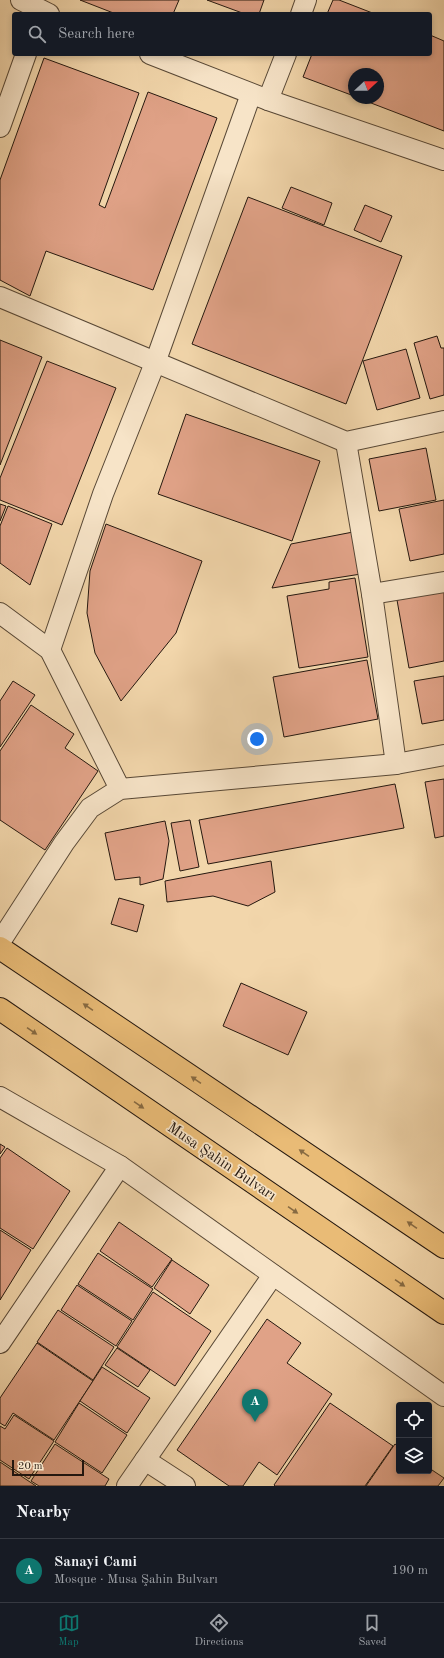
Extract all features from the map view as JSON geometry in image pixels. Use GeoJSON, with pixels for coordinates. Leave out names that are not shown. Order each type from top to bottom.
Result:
{"type":"FeatureCollection","features":[{"type":"Feature","properties":{"kind":"main road"},"geometry":{"type":"LineString","coordinates":[[0,948],[444,1247]]}},
{"type":"Feature","properties":{"kind":"main road","name":"Musa Şahin Bulvarı"},"geometry":{"type":"LineString","coordinates":[[0,1009],[444,1313]]}},
{"type":"Feature","properties":{"kind":"street"},"geometry":{"type":"LineString","coordinates":[[21,0],[44,10]]}},
{"type":"Feature","properties":{"kind":"street"},"geometry":{"type":"LineString","coordinates":[[302,12],[306,0]]}},
{"type":"Feature","properties":{"kind":"street"},"geometry":{"type":"LineString","coordinates":[[0,127],[25,56]]}},
{"type":"Feature","properties":{"kind":"street"},"geometry":{"type":"LineString","coordinates":[[155,56],[259,97],[444,160]]}},
{"type":"Feature","properties":{"kind":"street"},"geometry":{"type":"LineString","coordinates":[[50,650],[103,494],[259,97],[285,56]]}},
{"type":"Feature","properties":{"kind":"street"},"geometry":{"type":"LineString","coordinates":[[0,297],[346,442],[444,422]]}},
{"type":"Feature","properties":{"kind":"street"},"geometry":{"type":"LineString","coordinates":[[346,442],[372,594],[396,764]]}},
{"type":"Feature","properties":{"kind":"street"},"geometry":{"type":"LineString","coordinates":[[372,594],[444,582]]}},
{"type":"Feature","properties":{"kind":"street"},"geometry":{"type":"LineString","coordinates":[[0,613],[50,650],[120,788]]}},
{"type":"Feature","properties":{"kind":"street"},"geometry":{"type":"LineString","coordinates":[[0,942],[64,843],[90,808],[120,788],[396,764],[444,755]]}},
{"type":"Feature","properties":{"kind":"street"},"geometry":{"type":"LineString","coordinates":[[0,1098],[120,1166],[444,1396]]}},
{"type":"Feature","properties":{"kind":"street"},"geometry":{"type":"LineString","coordinates":[[0,1343],[120,1166]]}},
{"type":"Feature","properties":{"kind":"street"},"geometry":{"type":"LineString","coordinates":[[127,1486],[273,1275]]}},
{"type":"Feature","properties":{"kind":"street"},"geometry":{"type":"LineString","coordinates":[[145,1460],[185,1486]]}},
{"type":"Feature","properties":{"kind":"building"},"geometry":{"type":"Polygon","coordinates":[[[80,0],[179,0],[174,12],[111,12],[80,0]]]}},
{"type":"Feature","properties":{"kind":"building"},"geometry":{"type":"Polygon","coordinates":[[[207,0],[264,0],[260,12],[240,12],[207,0]]]}},
{"type":"Feature","properties":{"kind":"building"},"geometry":{"type":"Polygon","coordinates":[[[333,0],[339,0],[370,12],[328,12],[333,0]]]}},
{"type":"Feature","properties":{"kind":"building"},"geometry":{"type":"Polygon","coordinates":[[[432,36],[444,41],[444,131],[374,104],[384,104],[384,68],[348,68],[348,94],[303,77],[311,56],[432,56],[432,36]]]}},
{"type":"Feature","properties":{"kind":"building"},"geometry":{"type":"Polygon","coordinates":[[[44,58],[139,93],[99,205],[105,208],[148,92],[217,118],[153,290],[46,251],[30,296],[0,280],[0,180],[44,58]]]}},
{"type":"Feature","properties":{"kind":"building"},"geometry":{"type":"Polygon","coordinates":[[[291,187],[332,203],[324,225],[282,208],[291,187]]]}},
{"type":"Feature","properties":{"kind":"building"},"geometry":{"type":"Polygon","coordinates":[[[248,197],[402,256],[346,404],[192,344],[248,197]]]}},
{"type":"Feature","properties":{"kind":"building"},"geometry":{"type":"Polygon","coordinates":[[[365,205],[392,216],[381,242],[354,230],[365,205]]]}},
{"type":"Feature","properties":{"kind":"building"},"geometry":{"type":"Polygon","coordinates":[[[437,336],[441,348],[444,348],[444,395],[430,399],[414,343],[437,336]]]}},
{"type":"Feature","properties":{"kind":"building"},"geometry":{"type":"Polygon","coordinates":[[[0,340],[42,357],[0,465],[0,340]]]}},
{"type":"Feature","properties":{"kind":"building"},"geometry":{"type":"Polygon","coordinates":[[[406,349],[420,398],[377,410],[363,361],[406,349]]]}},
{"type":"Feature","properties":{"kind":"building"},"geometry":{"type":"Polygon","coordinates":[[[47,361],[116,388],[62,525],[0,500],[0,478],[47,361]]]}},
{"type":"Feature","properties":{"kind":"building"},"geometry":{"type":"Polygon","coordinates":[[[186,414],[320,461],[292,541],[158,494],[186,414]]]}},
{"type":"Feature","properties":{"kind":"building"},"geometry":{"type":"Polygon","coordinates":[[[426,448],[436,500],[379,511],[369,459],[426,448]]]}},
{"type":"Feature","properties":{"kind":"building"},"geometry":{"type":"Polygon","coordinates":[[[444,500],[444,554],[410,561],[399,509],[444,500]]]}},
{"type":"Feature","properties":{"kind":"building"},"geometry":{"type":"Polygon","coordinates":[[[0,504],[6,506],[0,521],[0,504]]]}},
{"type":"Feature","properties":{"kind":"building"},"geometry":{"type":"Polygon","coordinates":[[[8,506],[52,524],[30,585],[0,563],[0,526],[8,506]]]}},
{"type":"Feature","properties":{"kind":"building"},"geometry":{"type":"Polygon","coordinates":[[[106,524],[202,561],[176,633],[121,701],[95,653],[87,613],[90,571],[106,524]]]}},
{"type":"Feature","properties":{"kind":"building"},"geometry":{"type":"Polygon","coordinates":[[[353,532],[361,574],[272,588],[291,544],[353,532]]]}},
{"type":"Feature","properties":{"kind":"building"},"geometry":{"type":"Polygon","coordinates":[[[355,578],[368,657],[299,668],[287,596],[329,589],[329,582],[355,578]]]}},
{"type":"Feature","properties":{"kind":"building"},"geometry":{"type":"Polygon","coordinates":[[[444,591],[444,661],[409,668],[397,600],[444,591]]]}},
{"type":"Feature","properties":{"kind":"building"},"geometry":{"type":"Polygon","coordinates":[[[367,660],[378,719],[284,737],[273,677],[367,660]]]}},
{"type":"Feature","properties":{"kind":"building"},"geometry":{"type":"Polygon","coordinates":[[[444,676],[444,720],[422,724],[414,681],[444,676]]]}},
{"type":"Feature","properties":{"kind":"building"},"geometry":{"type":"Polygon","coordinates":[[[13,681],[35,695],[0,747],[0,701],[13,681]]]}},
{"type":"Feature","properties":{"kind":"building"},"geometry":{"type":"Polygon","coordinates":[[[31,705],[74,734],[65,748],[98,771],[45,850],[0,820],[0,751],[31,705]]]}},
{"type":"Feature","properties":{"kind":"building"},"geometry":{"type":"Polygon","coordinates":[[[444,779],[444,836],[435,838],[425,782],[444,779]]]}},
{"type":"Feature","properties":{"kind":"building"},"geometry":{"type":"Polygon","coordinates":[[[395,784],[404,828],[208,864],[199,820],[395,784]]]}},
{"type":"Feature","properties":{"kind":"building"},"geometry":{"type":"Polygon","coordinates":[[[190,820],[199,867],[180,871],[171,823],[190,820]]]}},
{"type":"Feature","properties":{"kind":"building"},"geometry":{"type":"Polygon","coordinates":[[[165,821],[169,841],[163,879],[140,885],[140,877],[115,880],[105,833],[165,821]]]}},
{"type":"Feature","properties":{"kind":"building"},"geometry":{"type":"Polygon","coordinates":[[[271,861],[275,892],[248,906],[213,896],[167,902],[165,881],[271,861]]]}},
{"type":"Feature","properties":{"kind":"building"},"geometry":{"type":"Polygon","coordinates":[[[119,898],[144,905],[137,932],[111,924],[119,898]]]}},
{"type":"Feature","properties":{"kind":"building"},"geometry":{"type":"Polygon","coordinates":[[[241,983],[307,1012],[288,1055],[223,1026],[241,983]]]}},
{"type":"Feature","properties":{"kind":"building"},"geometry":{"type":"Polygon","coordinates":[[[0,1144],[5,1147],[0,1154],[0,1144]]]}},
{"type":"Feature","properties":{"kind":"building"},"geometry":{"type":"Polygon","coordinates":[[[7,1148],[70,1191],[33,1249],[0,1228],[0,1158],[7,1148]]]}},
{"type":"Feature","properties":{"kind":"building"},"geometry":{"type":"Polygon","coordinates":[[[119,1222],[172,1259],[152,1287],[100,1251],[119,1222]]]}},
{"type":"Feature","properties":{"kind":"building"},"geometry":{"type":"Polygon","coordinates":[[[0,1230],[31,1250],[0,1300],[0,1230]]]}},
{"type":"Feature","properties":{"kind":"building"},"geometry":{"type":"Polygon","coordinates":[[[98,1253],[153,1289],[133,1320],[78,1284],[98,1253]]]}},
{"type":"Feature","properties":{"kind":"building"},"geometry":{"type":"Polygon","coordinates":[[[172,1260],[209,1285],[190,1314],[154,1288],[172,1260]]]}},
{"type":"Feature","properties":{"kind":"building"},"geometry":{"type":"Polygon","coordinates":[[[77,1285],[132,1321],[116,1346],[61,1310],[77,1285]]]}},
{"type":"Feature","properties":{"kind":"building"},"geometry":{"type":"Polygon","coordinates":[[[153,1292],[211,1331],[175,1386],[117,1347],[153,1292]]]}},
{"type":"Feature","properties":{"kind":"building"},"geometry":{"type":"Polygon","coordinates":[[[58,1310],[114,1347],[93,1380],[37,1342],[58,1310]]]}},
{"type":"Feature","properties":{"kind":"building"},"geometry":{"type":"Polygon","coordinates":[[[267,1319],[301,1343],[287,1363],[332,1394],[277,1475],[259,1462],[243,1486],[229,1486],[177,1450],[267,1319]]]}},
{"type":"Feature","properties":{"kind":"building"},"geometry":{"type":"Polygon","coordinates":[[[37,1343],[93,1381],[54,1440],[13,1413],[5,1426],[0,1423],[0,1398],[37,1343]]]}},
{"type":"Feature","properties":{"kind":"building"},"geometry":{"type":"Polygon","coordinates":[[[117,1348],[150,1370],[138,1387],[105,1365],[117,1348]]]}},
{"type":"Feature","properties":{"kind":"building"},"geometry":{"type":"Polygon","coordinates":[[[102,1367],[150,1398],[127,1433],[80,1401],[102,1367]]]}},
{"type":"Feature","properties":{"kind":"building"},"geometry":{"type":"Polygon","coordinates":[[[79,1403],[127,1435],[102,1473],[55,1442],[79,1403]]]}},
{"type":"Feature","properties":{"kind":"building"},"geometry":{"type":"Polygon","coordinates":[[[330,1403],[393,1446],[365,1486],[275,1486],[274,1485],[330,1403]]]}},
{"type":"Feature","properties":{"kind":"building"},"geometry":{"type":"Polygon","coordinates":[[[14,1415],[54,1441],[29,1479],[0,1460],[0,1426],[5,1429],[14,1415]]]}},
{"type":"Feature","properties":{"kind":"building"},"geometry":{"type":"Polygon","coordinates":[[[55,1444],[109,1479],[105,1486],[39,1486],[31,1481],[55,1444]]]}},
{"type":"Feature","properties":{"kind":"building"},"geometry":{"type":"Polygon","coordinates":[[[395,1444],[396,1474],[432,1474],[432,1470],[444,1478],[438,1486],[366,1486],[395,1444]]]}},
{"type":"Feature","properties":{"kind":"building"},"geometry":{"type":"Polygon","coordinates":[[[0,1462],[36,1486],[0,1486],[0,1462]]]}},
{"type":"Feature","properties":{"kind":"place","name":"Sanayi Cami"},"geometry":{"type":"Point","coordinates":[255,1422]}}]}
